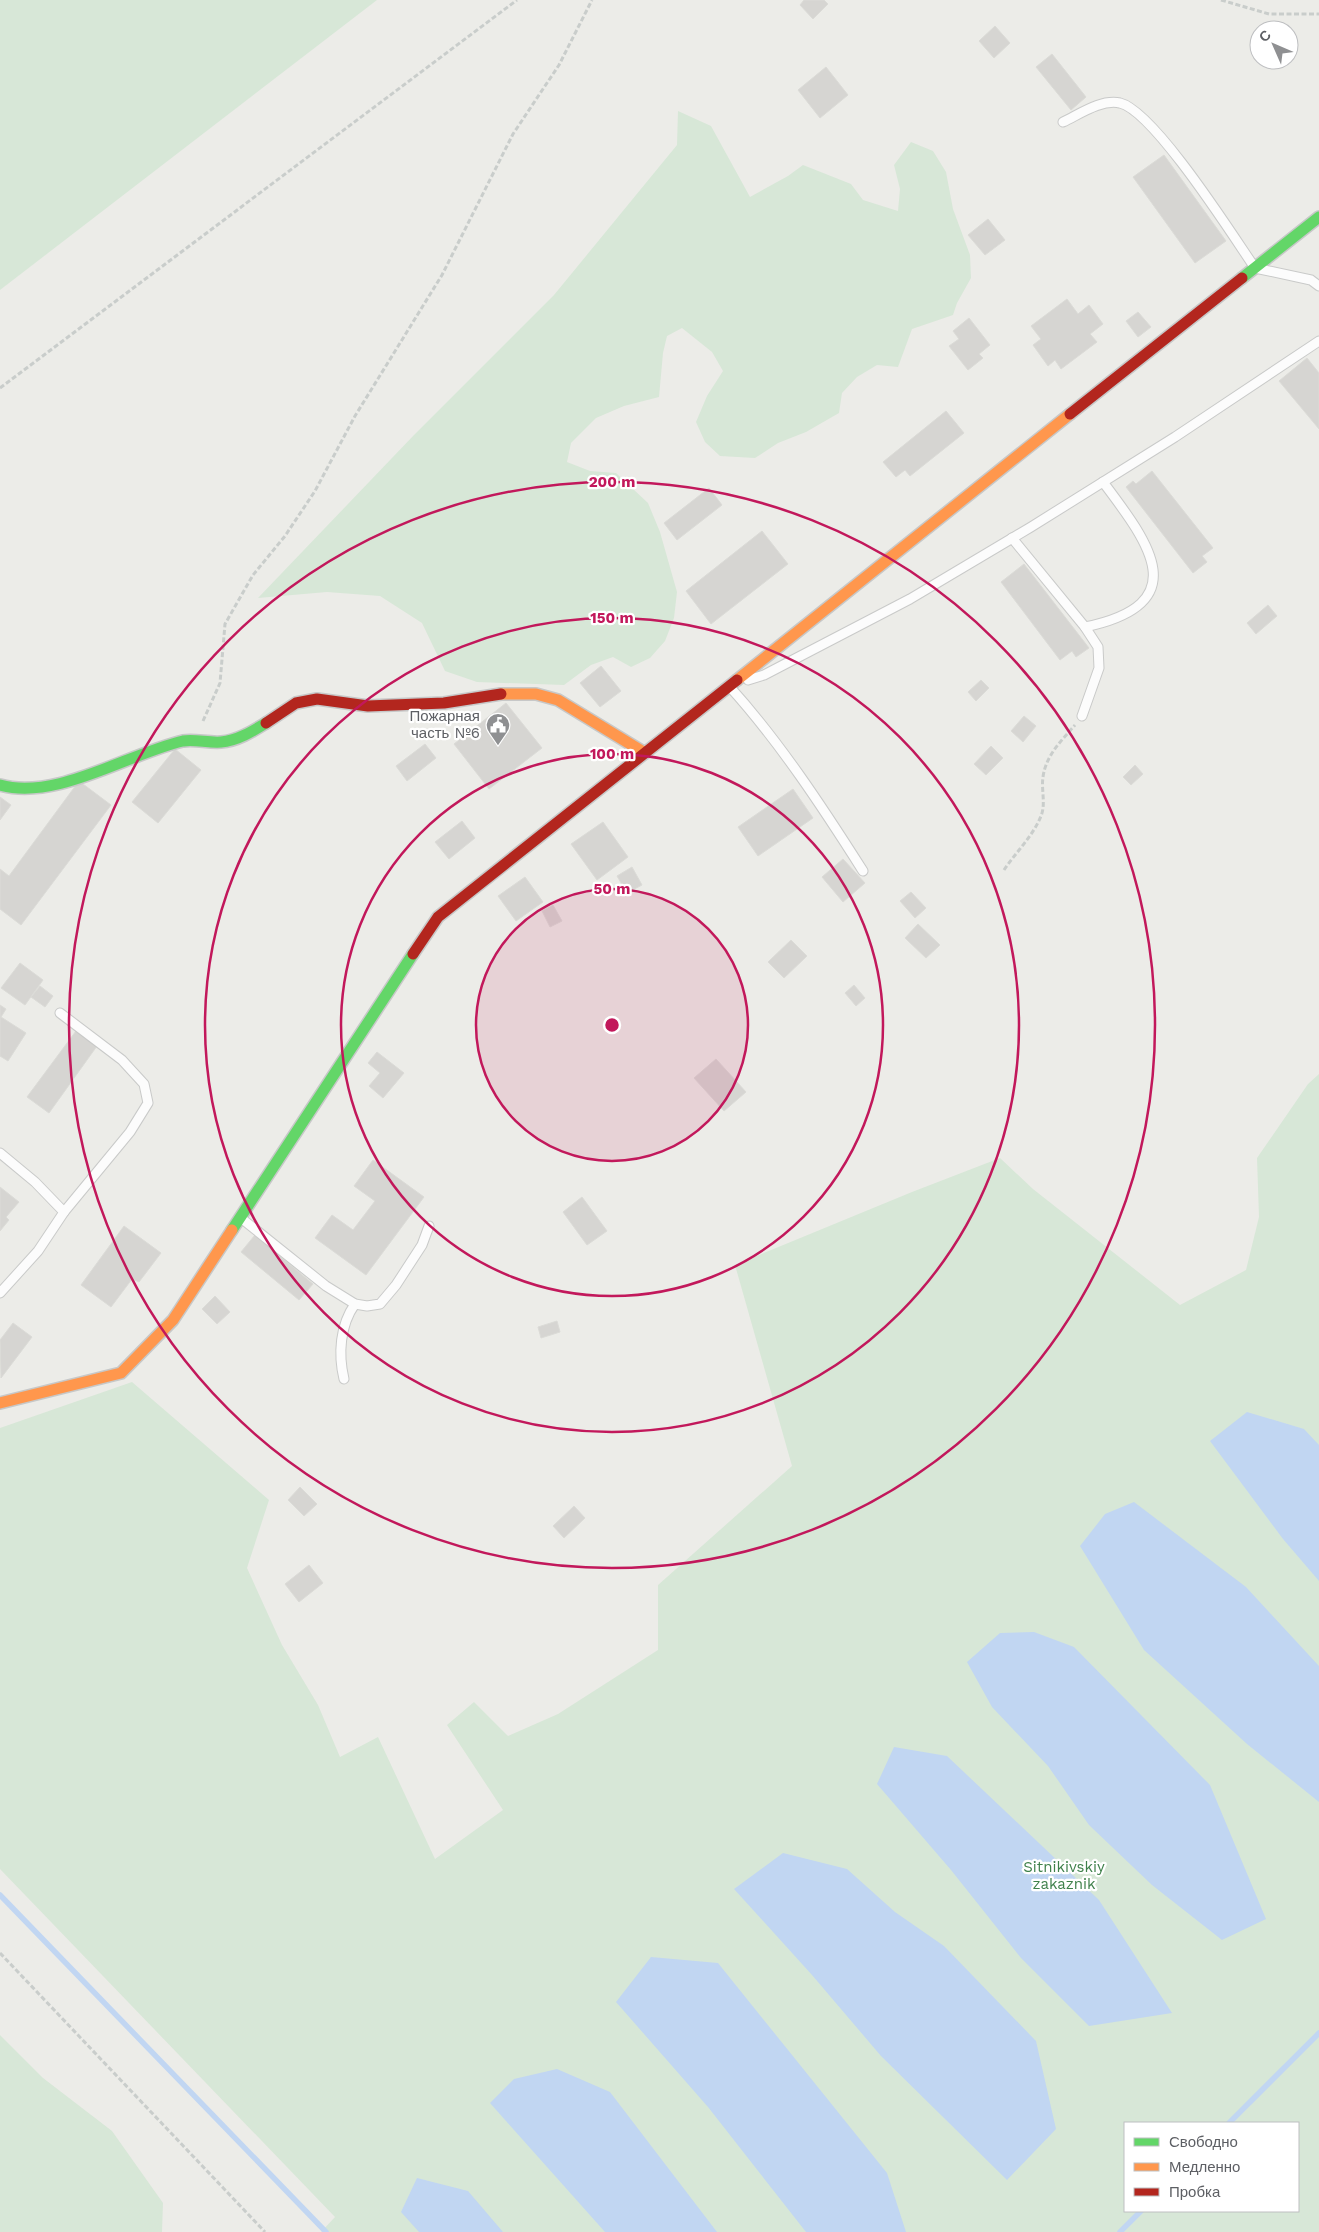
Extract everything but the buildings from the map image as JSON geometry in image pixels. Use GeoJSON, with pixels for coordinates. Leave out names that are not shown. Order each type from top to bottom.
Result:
{"type":"FeatureCollection","features":[{"type":"Feature","properties":{"kind":"street"},"geometry":{"type":"LineString","coordinates":[[0,1402],[121,1373],[173,1320],[438,917],[1319,218]]}},
{"type":"Feature","properties":{"kind":"street"},"geometry":{"type":"LineString","coordinates":[[0,785],[17,790],[49,786],[184,741],[222,742],[250,733],[296,704],[317,699],[368,706],[444,703],[504,694],[536,694],[558,700],[645,753]]}},
{"type":"Feature","properties":{"kind":"lane"},"geometry":{"type":"LineString","coordinates":[[1063,122],[1097,105],[1120,103],[1132,109],[1182,163],[1211,201],[1255,268],[1311,280],[1319,286]]}},
{"type":"Feature","properties":{"kind":"lane"},"geometry":{"type":"LineString","coordinates":[[863,871],[805,785],[745,703],[729,686],[764,676],[910,599],[1103,482],[1319,341]]}},
{"type":"Feature","properties":{"kind":"lane"},"geometry":{"type":"LineString","coordinates":[[1085,627],[1112,622],[1134,609],[1152,590],[1155,570],[1148,549],[1134,524],[1103,482]]}},
{"type":"Feature","properties":{"kind":"lane"},"geometry":{"type":"LineString","coordinates":[[1012,538],[1085,627],[1098,647],[1099,668],[1082,716]]}},
{"type":"Feature","properties":{"kind":"lane"},"geometry":{"type":"LineString","coordinates":[[0,1293],[38,1251],[64,1212],[130,1132],[148,1104],[144,1084],[122,1060],[60,1013]]}},
{"type":"Feature","properties":{"kind":"lane"},"geometry":{"type":"LineString","coordinates":[[0,1153],[35,1182],[64,1212]]}},
{"type":"Feature","properties":{"kind":"lane"},"geometry":{"type":"LineString","coordinates":[[241,1218],[326,1286],[356,1304],[374,1305],[380,1304],[386,1298],[410,1265],[422,1245],[429,1226]]}},
{"type":"Feature","properties":{"kind":"lane"},"geometry":{"type":"LineString","coordinates":[[344,1379],[341,1365],[344,1328],[350,1312],[356,1304]]}},
{"type":"Feature","properties":{"kind":"path"},"geometry":{"type":"LineString","coordinates":[[0,388],[516,0]]}},
{"type":"Feature","properties":{"kind":"path"},"geometry":{"type":"LineString","coordinates":[[184,741],[203,720],[220,682],[225,624],[253,575],[285,536],[315,491],[355,416],[442,274],[513,134],[559,65],[592,0]]}},
{"type":"Feature","properties":{"kind":"path"},"geometry":{"type":"LineString","coordinates":[[1221,0],[1268,14],[1319,14]]}},
{"type":"Feature","properties":{"kind":"path"},"geometry":{"type":"LineString","coordinates":[[1004,870],[1028,838],[1042,813],[1043,776],[1049,758],[1056,746],[1082,716]]}},
{"type":"Feature","properties":{"kind":"path"},"geometry":{"type":"LineString","coordinates":[[0,1953],[265,2232]]}},
{"type":"Feature","properties":{"kind":"green space"},"geometry":{"type":"Polygon","coordinates":[[[0,0],[377,0],[0,290],[0,0]]]}},
{"type":"Feature","properties":{"kind":"green space"},"geometry":{"type":"Polygon","coordinates":[[[678,111],[711,126],[750,197],[788,176],[803,165],[851,184],[863,200],[898,211],[900,189],[894,165],[911,142],[933,151],[946,172],[953,209],[970,255],[971,278],[957,303],[953,315],[912,329],[898,367],[877,365],[857,377],[842,393],[839,413],[806,432],[778,443],[755,458],[720,456],[705,442],[696,422],[707,396],[723,371],[712,352],[682,328],[667,336],[663,353],[659,397],[624,406],[596,418],[571,443],[567,462],[590,471],[616,473],[648,503],[660,532],[677,592],[674,618],[665,641],[650,658],[631,667],[613,657],[591,665],[564,685],[477,682],[445,671],[422,623],[380,596],[327,592],[258,598],[414,435],[554,295],[677,145],[678,111]]]}},
{"type":"Feature","properties":{"kind":"green space","name":"Sitnikivskiy zakaznik"},"geometry":{"type":"Polygon","coordinates":[[[1319,1074],[1319,2232],[321,2232],[335,2217],[0,1869],[0,1428],[132,1382],[269,1500],[247,1568],[282,1645],[318,1705],[340,1757],[378,1737],[435,1859],[503,1810],[447,1725],[474,1702],[508,1736],[558,1714],[658,1650],[658,1585],[792,1466],[735,1265],[1000,1158],[1033,1189],[1180,1305],[1246,1270],[1259,1217],[1257,1158],[1308,1084],[1319,1074]]]}},
{"type":"Feature","properties":{"kind":"green space"},"geometry":{"type":"Polygon","coordinates":[[[0,2035],[43,2078],[112,2131],[163,2203],[162,2232],[0,2232],[0,2035]]]}},
{"type":"Feature","properties":{"kind":"water"},"geometry":{"type":"Polygon","coordinates":[[[1247,1412],[1304,1429],[1319,1445],[1319,1581],[1283,1539],[1210,1441],[1247,1412]]]}},
{"type":"Feature","properties":{"kind":"water"},"geometry":{"type":"Polygon","coordinates":[[[1134,1502],[1246,1587],[1319,1666],[1319,1802],[1247,1744],[1144,1650],[1080,1546],[1105,1514],[1134,1502]]]}},
{"type":"Feature","properties":{"kind":"water"},"geometry":{"type":"Polygon","coordinates":[[[1034,1632],[1074,1647],[1210,1785],[1266,1919],[1222,1940],[1152,1885],[1089,1825],[1048,1766],[992,1707],[967,1662],[1000,1633],[1034,1632]]]}},
{"type":"Feature","properties":{"kind":"water"},"geometry":{"type":"Polygon","coordinates":[[[894,1747],[947,1756],[1099,1900],[1172,2013],[1089,2026],[1021,1958],[951,1870],[877,1784],[894,1747]]]}},
{"type":"Feature","properties":{"kind":"water"},"geometry":{"type":"Polygon","coordinates":[[[783,1853],[847,1869],[895,1912],[944,1946],[1036,2041],[1056,2129],[1007,2180],[881,2056],[812,1975],[734,1889],[783,1853]]]}},
{"type":"Feature","properties":{"kind":"water"},"geometry":{"type":"Polygon","coordinates":[[[651,1957],[718,1963],[887,2173],[906,2232],[806,2232],[708,2107],[616,2002],[651,1957]]]}},
{"type":"Feature","properties":{"kind":"water"},"geometry":{"type":"Polygon","coordinates":[[[557,2069],[610,2092],[717,2232],[605,2232],[490,2103],[514,2079],[557,2069]]]}},
{"type":"Feature","properties":{"kind":"water"},"geometry":{"type":"Polygon","coordinates":[[[417,2178],[468,2191],[503,2232],[419,2232],[401,2212],[417,2178]]]}},
{"type":"Feature","properties":{"kind":"waterway"},"geometry":{"type":"LineString","coordinates":[[0,1895],[326,2232]]}},
{"type":"Feature","properties":{"kind":"waterway"},"geometry":{"type":"LineString","coordinates":[[1230,2122],[1319,2033]]}},
{"type":"Feature","properties":{"kind":"waterway"},"geometry":{"type":"LineString","coordinates":[[1120,2232],[1140,2212]]}},
{"type":"Feature","properties":{"kind":"traffic: fast"},"geometry":{"type":"LineString","coordinates":[[1242,278],[1319,217]]}},
{"type":"Feature","properties":{"kind":"traffic: fast"},"geometry":{"type":"LineString","coordinates":[[0,785],[22,788],[44,787],[68,782],[161,747],[192,740],[216,742],[233,740],[266,723]]}},
{"type":"Feature","properties":{"kind":"traffic: fast"},"geometry":{"type":"LineString","coordinates":[[232,1230],[413,954]]}},
{"type":"Feature","properties":{"kind":"traffic: slow"},"geometry":{"type":"LineString","coordinates":[[737,680],[1070,414]]}},
{"type":"Feature","properties":{"kind":"traffic: slow"},"geometry":{"type":"LineString","coordinates":[[501,694],[536,694],[558,700],[645,753]]}},
{"type":"Feature","properties":{"kind":"traffic: slow"},"geometry":{"type":"LineString","coordinates":[[0,1403],[121,1373],[173,1320],[232,1230]]}},
{"type":"Feature","properties":{"kind":"traffic: jam"},"geometry":{"type":"LineString","coordinates":[[1070,414],[1242,278]]}},
{"type":"Feature","properties":{"kind":"traffic: jam"},"geometry":{"type":"LineString","coordinates":[[413,954],[438,917],[737,680]]}},
{"type":"Feature","properties":{"kind":"traffic: jam"},"geometry":{"type":"LineString","coordinates":[[266,723],[296,703],[317,699],[368,706],[444,703],[501,694]]}},
{"type":"Feature","properties":{"kind":"place","name":"Пожарная часть №6"},"geometry":{"type":"Point","coordinates":[498,746]}}]}
